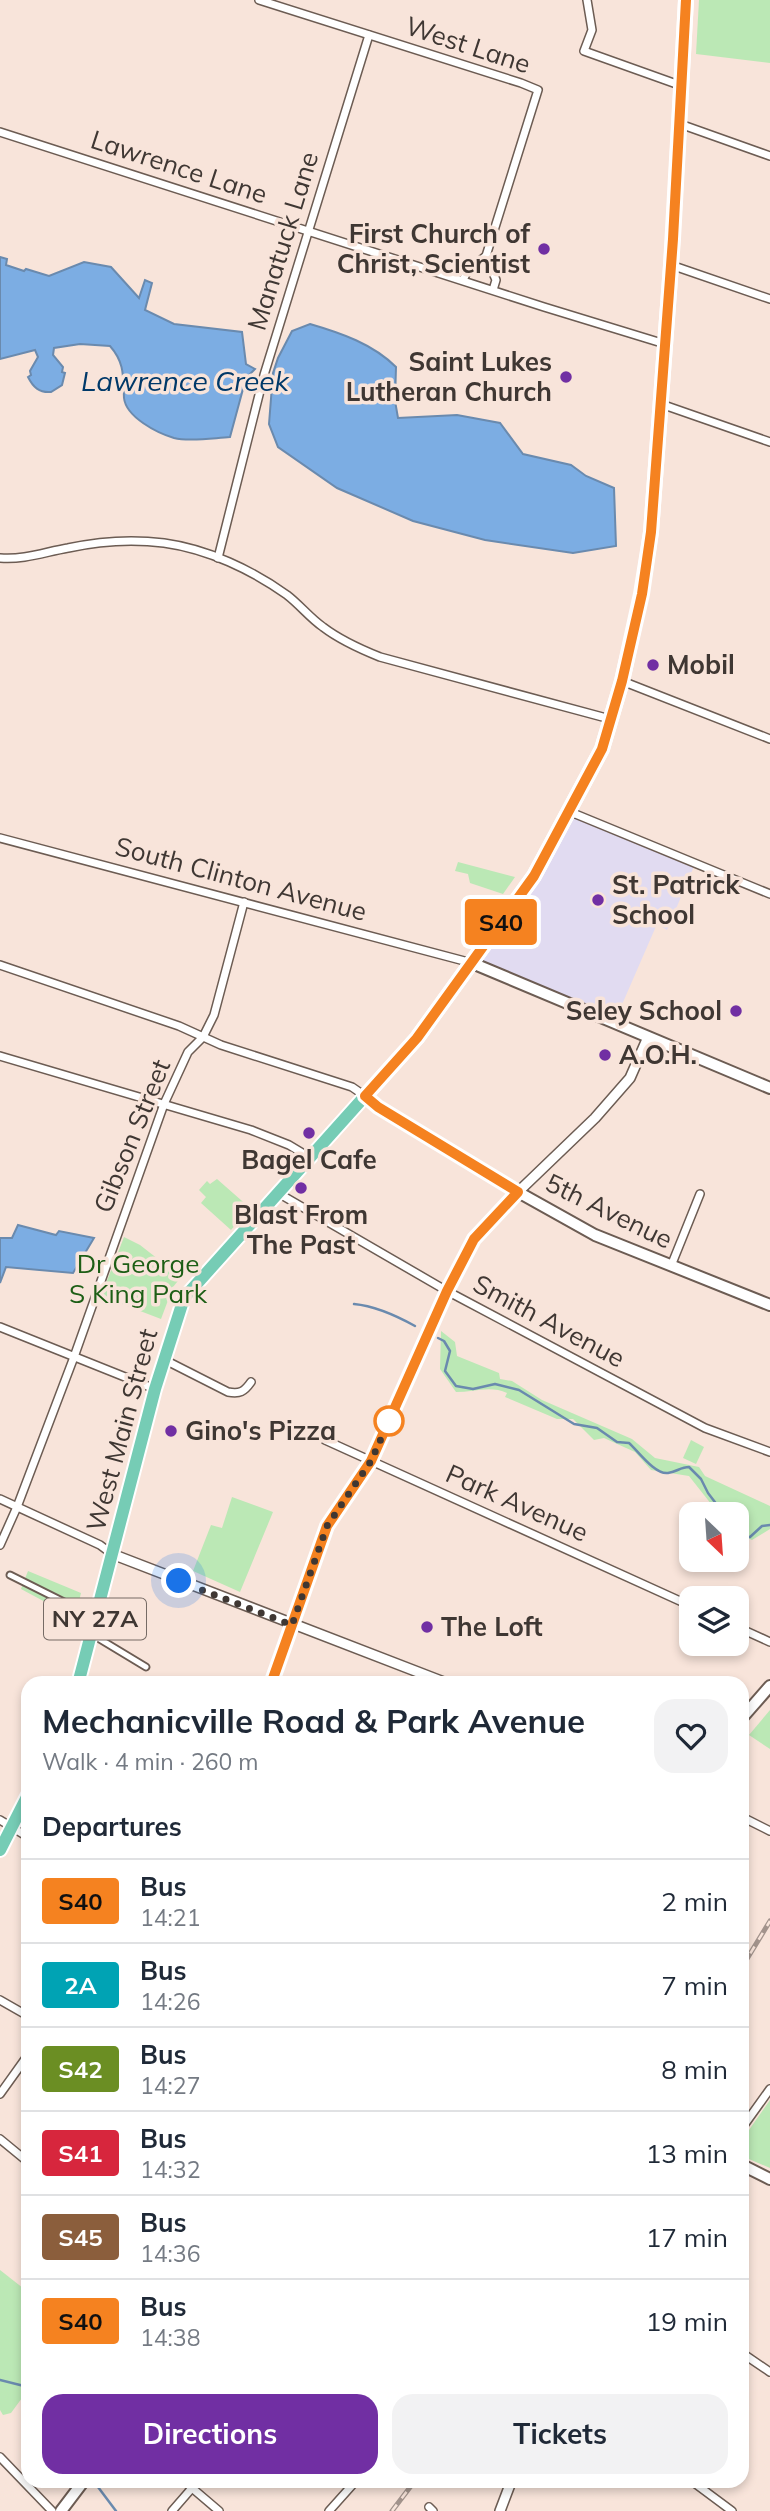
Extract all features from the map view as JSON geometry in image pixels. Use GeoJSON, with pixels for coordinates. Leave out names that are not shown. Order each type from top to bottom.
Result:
{"type":"FeatureCollection","features":[{"type":"Feature","properties":{"kind":"main road","name":"NY 27A"},"geometry":{"type":"LineString","coordinates":[[610,719],[622,681],[642,594],[651,532],[666,344],[686,0]]}},
{"type":"Feature","properties":{"kind":"main road","name":"West Main Street"},"geometry":{"type":"LineString","coordinates":[[112,1554],[163,1359],[184,1298],[417,1038],[534,876],[602,749],[610,719]]}},
{"type":"Feature","properties":{"kind":"main road"},"geometry":{"type":"LineString","coordinates":[[472,962],[770,1088]]}},
{"type":"Feature","properties":{"kind":"main road","name":"5th Avenue"},"geometry":{"type":"LineString","coordinates":[[365,1096],[378,1107],[518,1192],[595,1235],[770,1305]]}},
{"type":"Feature","properties":{"kind":"main road","name":"NY 27A"},"geometry":{"type":"LineString","coordinates":[[80,1676],[112,1554]]}},
{"type":"Feature","properties":{"kind":"main road"},"geometry":{"type":"LineString","coordinates":[[749,1710],[770,1686]]}},
{"type":"Feature","properties":{"kind":"main road"},"geometry":{"type":"LineString","coordinates":[[0,1850],[6,1823],[21,1804]]}},
{"type":"Feature","properties":{"kind":"main road"},"geometry":{"type":"LineString","coordinates":[[749,2168],[770,2179]]}},
{"type":"Feature","properties":{"kind":"main road"},"geometry":{"type":"LineString","coordinates":[[61,2511],[78,2488]]}},
{"type":"Feature","properties":{"kind":"street","name":"West Lane"},"geometry":{"type":"LineString","coordinates":[[259,0],[538,90],[486,256],[468,270],[463,280]]}},
{"type":"Feature","properties":{"kind":"street"},"geometry":{"type":"LineString","coordinates":[[587,0],[592,30],[584,51],[682,86]]}},
{"type":"Feature","properties":{"kind":"street","name":"Manatuck Lane"},"geometry":{"type":"LineString","coordinates":[[218,558],[264,375],[369,36]]}},
{"type":"Feature","properties":{"kind":"street"},"geometry":{"type":"LineString","coordinates":[[680,124],[770,156]]}},
{"type":"Feature","properties":{"kind":"street","name":"Lawrence Lane"},"geometry":{"type":"LineString","coordinates":[[0,132],[666,344]]}},
{"type":"Feature","properties":{"kind":"street"},"geometry":{"type":"LineString","coordinates":[[486,256],[496,280],[493,290]]}},
{"type":"Feature","properties":{"kind":"street"},"geometry":{"type":"LineString","coordinates":[[671,265],[770,299]]}},
{"type":"Feature","properties":{"kind":"street"},"geometry":{"type":"LineString","coordinates":[[661,404],[770,442]]}},
{"type":"Feature","properties":{"kind":"street"},"geometry":{"type":"LineString","coordinates":[[0,558],[16,559],[89,544],[139,541],[180,546],[218,558],[251,573],[287,596],[322,627],[359,648],[395,662],[610,719]]}},
{"type":"Feature","properties":{"kind":"street"},"geometry":{"type":"LineString","coordinates":[[622,681],[770,739]]}},
{"type":"Feature","properties":{"kind":"street"},"geometry":{"type":"LineString","coordinates":[[568,811],[770,894]]}},
{"type":"Feature","properties":{"kind":"street","name":"South Clinton Avenue"},"geometry":{"type":"LineString","coordinates":[[0,838],[472,962]]}},
{"type":"Feature","properties":{"kind":"street","name":"Gibson Street"},"geometry":{"type":"LineString","coordinates":[[0,1545],[74,1357],[164,1104],[188,1052],[203,1037],[214,1015],[244,902]]}},
{"type":"Feature","properties":{"kind":"street"},"geometry":{"type":"LineString","coordinates":[[0,965],[352,1087],[365,1096]]}},
{"type":"Feature","properties":{"kind":"street"},"geometry":{"type":"LineString","coordinates":[[274,1676],[327,1526],[371,1461],[447,1291],[474,1239],[518,1192],[596,1118],[630,1078],[648,1037]]}},
{"type":"Feature","properties":{"kind":"street"},"geometry":{"type":"LineString","coordinates":[[0,1056],[251,1130],[289,1145],[309,1157]]}},
{"type":"Feature","properties":{"kind":"street","name":"Smith Avenue"},"geometry":{"type":"LineString","coordinates":[[278,1193],[447,1291],[705,1428],[770,1452]]}},
{"type":"Feature","properties":{"kind":"street"},"geometry":{"type":"LineString","coordinates":[[671,1266],[701,1194]]}},
{"type":"Feature","properties":{"kind":"street"},"geometry":{"type":"LineString","coordinates":[[0,1327],[155,1389]]}},
{"type":"Feature","properties":{"kind":"street"},"geometry":{"type":"LineString","coordinates":[[163,1359],[228,1392],[237,1394],[246,1390],[251,1382]]}},
{"type":"Feature","properties":{"kind":"street","name":"Park Avenue"},"geometry":{"type":"LineString","coordinates":[[325,1440],[679,1601]]}},
{"type":"Feature","properties":{"kind":"street"},"geometry":{"type":"LineString","coordinates":[[0,1499],[100,1545],[112,1554],[428,1676]]}},
{"type":"Feature","properties":{"kind":"street"},"geometry":{"type":"LineString","coordinates":[[10,1575],[80,1610]]}},
{"type":"Feature","properties":{"kind":"street"},"geometry":{"type":"LineString","coordinates":[[749,1632],[770,1642]]}},
{"type":"Feature","properties":{"kind":"street"},"geometry":{"type":"LineString","coordinates":[[99,1638],[146,1667]]}},
{"type":"Feature","properties":{"kind":"street"},"geometry":{"type":"LineString","coordinates":[[749,1820],[770,1831]]}},
{"type":"Feature","properties":{"kind":"street"},"geometry":{"type":"LineString","coordinates":[[6,1823],[21,1833]]}},
{"type":"Feature","properties":{"kind":"street"},"geometry":{"type":"LineString","coordinates":[[0,2000],[21,2012]]}},
{"type":"Feature","properties":{"kind":"street"},"geometry":{"type":"LineString","coordinates":[[0,2094],[21,2065]]}},
{"type":"Feature","properties":{"kind":"street"},"geometry":{"type":"LineString","coordinates":[[749,2118],[770,2089]]}},
{"type":"Feature","properties":{"kind":"street"},"geometry":{"type":"LineString","coordinates":[[0,2139],[21,2156]]}},
{"type":"Feature","properties":{"kind":"street"},"geometry":{"type":"LineString","coordinates":[[749,2358],[770,2372]]}},
{"type":"Feature","properties":{"kind":"street"},"geometry":{"type":"LineString","coordinates":[[0,2457],[21,2479]]}},
{"type":"Feature","properties":{"kind":"street"},"geometry":{"type":"LineString","coordinates":[[30,2488],[52,2511]]}},
{"type":"Feature","properties":{"kind":"street"},"geometry":{"type":"LineString","coordinates":[[172,2511],[192,2488],[219,2511]]}},
{"type":"Feature","properties":{"kind":"street"},"geometry":{"type":"LineString","coordinates":[[329,2511],[350,2488]]}},
{"type":"Feature","properties":{"kind":"street"},"geometry":{"type":"LineString","coordinates":[[500,2511],[508,2488]]}},
{"type":"Feature","properties":{"kind":"street"},"geometry":{"type":"LineString","coordinates":[[701,2488],[732,2511]]}},
{"type":"Feature","properties":{"kind":"shaded area","name":"St. Patrick School"},"geometry":{"type":"Polygon","coordinates":[[[568,811],[695,864],[667,930],[657,924],[614,1023],[472,963],[534,876],[568,811]]]}},
{"type":"Feature","properties":{"kind":"green space"},"geometry":{"type":"Polygon","coordinates":[[[699,0],[770,0],[770,63],[696,54],[699,0]]]}},
{"type":"Feature","properties":{"kind":"green space"},"geometry":{"type":"Polygon","coordinates":[[[458,862],[515,877],[503,894],[470,883],[468,874],[455,871],[458,862]]]}},
{"type":"Feature","properties":{"kind":"green space"},"geometry":{"type":"Polygon","coordinates":[[[217,1179],[250,1208],[231,1230],[201,1203],[206,1197],[199,1190],[207,1181],[210,1184],[217,1179]]]}},
{"type":"Feature","properties":{"kind":"green space","name":"Dr George S King Park"},"geometry":{"type":"Polygon","coordinates":[[[124,1237],[140,1245],[181,1277],[173,1287],[161,1319],[101,1296],[124,1237]]]}},
{"type":"Feature","properties":{"kind":"green space"},"geometry":{"type":"Polygon","coordinates":[[[441,1331],[455,1342],[457,1356],[499,1373],[500,1379],[512,1381],[542,1400],[632,1439],[655,1458],[699,1467],[705,1476],[770,1506],[770,1529],[752,1540],[749,1539],[749,1502],[710,1502],[689,1476],[651,1470],[635,1452],[604,1438],[594,1440],[573,1419],[557,1419],[505,1397],[507,1393],[488,1389],[456,1392],[440,1369],[441,1331]]]}},
{"type":"Feature","properties":{"kind":"green space"},"geometry":{"type":"Polygon","coordinates":[[[691,1440],[704,1447],[696,1464],[683,1458],[691,1440]]]}},
{"type":"Feature","properties":{"kind":"green space"},"geometry":{"type":"Polygon","coordinates":[[[232,1497],[273,1512],[240,1592],[193,1571],[211,1525],[222,1528],[232,1497]]]}},
{"type":"Feature","properties":{"kind":"green space"},"geometry":{"type":"Polygon","coordinates":[[[28,1571],[81,1593],[75,1618],[21,1589],[28,1571]]]}},
{"type":"Feature","properties":{"kind":"green space"},"geometry":{"type":"Polygon","coordinates":[[[770,1710],[770,1749],[749,1735],[770,1710]]]}},
{"type":"Feature","properties":{"kind":"green space"},"geometry":{"type":"Polygon","coordinates":[[[770,2100],[770,2168],[749,2159],[749,2130],[770,2100]]]}},
{"type":"Feature","properties":{"kind":"green space"},"geometry":{"type":"Polygon","coordinates":[[[0,2270],[21,2286],[21,2399],[11,2413],[3,2415],[0,2410],[0,2270]]]}},
{"type":"Feature","properties":{"kind":"water","name":"Lawrence Creek"},"geometry":{"type":"Polygon","coordinates":[[[0,257],[7,259],[6,265],[49,276],[84,262],[111,267],[139,298],[145,280],[152,283],[145,310],[174,324],[242,332],[246,364],[255,369],[246,378],[230,437],[194,440],[174,438],[136,418],[126,405],[121,364],[110,346],[80,344],[54,348],[53,355],[65,373],[62,385],[51,392],[37,389],[28,377],[38,357],[35,350],[0,359],[0,257]]]}},
{"type":"Feature","properties":{"kind":"water"},"geometry":{"type":"Polygon","coordinates":[[[310,324],[345,335],[367,346],[396,367],[395,401],[398,418],[457,415],[500,423],[523,454],[571,465],[586,476],[614,488],[616,546],[573,553],[485,540],[413,521],[337,488],[278,447],[269,424],[273,373],[292,331],[310,324]]]}},
{"type":"Feature","properties":{"kind":"water"},"geometry":{"type":"Polygon","coordinates":[[[18,1225],[56,1235],[59,1231],[94,1238],[73,1273],[6,1267],[0,1283],[0,1238],[12,1238],[18,1225]]]}},
{"type":"Feature","properties":{"kind":"waterway"},"geometry":{"type":"LineString","coordinates":[[354,1304],[386,1312],[415,1326]]}},
{"type":"Feature","properties":{"kind":"waterway"},"geometry":{"type":"LineString","coordinates":[[438,1338],[444,1341],[450,1351],[445,1371],[456,1386],[473,1389],[495,1384],[519,1390],[574,1424],[597,1428],[617,1442],[629,1443],[647,1462],[663,1473],[689,1467],[701,1479],[715,1502]]}},
{"type":"Feature","properties":{"kind":"waterway"},"geometry":{"type":"LineString","coordinates":[[749,1537],[762,1526],[770,1525]]}},
{"type":"Feature","properties":{"kind":"waterway"},"geometry":{"type":"LineString","coordinates":[[0,2380],[21,2385]]}},
{"type":"Feature","properties":{"kind":"waterway"},"geometry":{"type":"LineString","coordinates":[[99,2488],[116,2511]]}},
{"type":"Feature","properties":{"kind":"railway"},"geometry":{"type":"LineString","coordinates":[[749,1956],[770,1921]]}},
{"type":"Feature","properties":{"kind":"railway"},"geometry":{"type":"LineString","coordinates":[[392,2511],[409,2488]]}},
{"type":"Feature","properties":{"kind":"bus line","name":"S40"},"geometry":{"type":"LineString","coordinates":[[274,1676],[327,1526],[371,1461],[447,1291],[474,1239],[518,1192],[378,1107],[365,1096],[417,1038],[534,876],[602,749],[622,681],[642,594],[651,532],[673,239],[686,0]]}},
{"type":"Feature","properties":{"kind":"place","name":"First Church of Christ, Scientist"},"geometry":{"type":"Point","coordinates":[544,249]}},
{"type":"Feature","properties":{"kind":"place","name":"Saint Lukes Lutheran Church"},"geometry":{"type":"Point","coordinates":[566,377]}},
{"type":"Feature","properties":{"kind":"place","name":"Mobil"},"geometry":{"type":"Point","coordinates":[653,665]}},
{"type":"Feature","properties":{"kind":"place","name":"St. Patrick School"},"geometry":{"type":"Point","coordinates":[598,900]}},
{"type":"Feature","properties":{"kind":"place","name":"Seley School"},"geometry":{"type":"Point","coordinates":[736,1011]}},
{"type":"Feature","properties":{"kind":"place","name":"A.O.H."},"geometry":{"type":"Point","coordinates":[605,1055]}},
{"type":"Feature","properties":{"kind":"place","name":"Bagel Cafe"},"geometry":{"type":"Point","coordinates":[309,1133]}},
{"type":"Feature","properties":{"kind":"place","name":"Blast From The Past"},"geometry":{"type":"Point","coordinates":[301,1188]}},
{"type":"Feature","properties":{"kind":"place","name":"Gino's Pizza"},"geometry":{"type":"Point","coordinates":[171,1431]}},
{"type":"Feature","properties":{"kind":"place","name":"The Loft"},"geometry":{"type":"Point","coordinates":[427,1627]}},
{"type":"Feature","properties":{"kind":"route"},"geometry":{"type":"LineString","coordinates":[[179,1581],[292,1625],[327,1526],[371,1461],[389,1421]]}}]}
